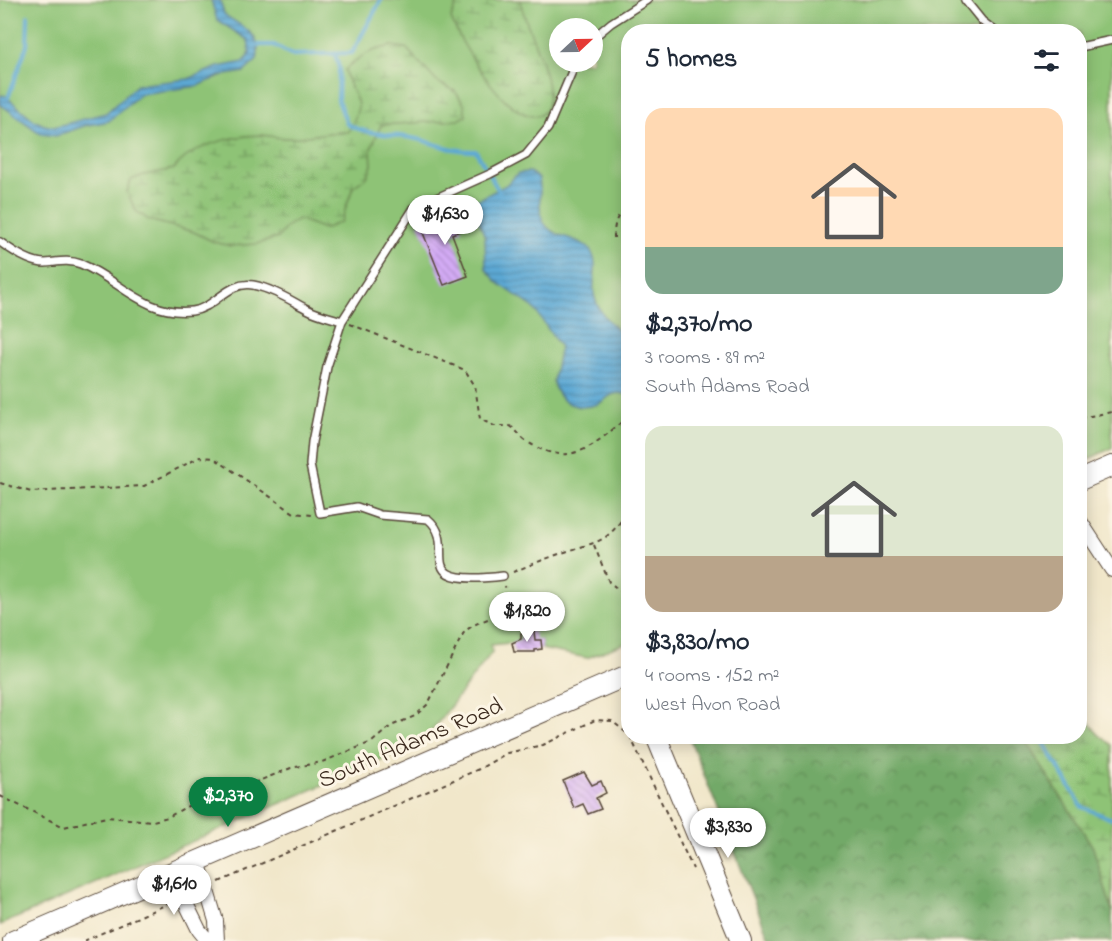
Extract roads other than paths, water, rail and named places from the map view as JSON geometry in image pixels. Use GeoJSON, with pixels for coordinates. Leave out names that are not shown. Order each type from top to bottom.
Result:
{"type":"FeatureCollection","features":[{"type":"Feature","properties":{"kind":"main road"},"geometry":{"type":"LineString","coordinates":[[1087,477],[1112,466]]}},
{"type":"Feature","properties":{"kind":"main road","name":"South Adams Road"},"geometry":{"type":"LineString","coordinates":[[13,941],[621,678]]}},
{"type":"Feature","properties":{"kind":"main road"},"geometry":{"type":"LineString","coordinates":[[659,744],[741,941]]}},
{"type":"Feature","properties":{"kind":"street"},"geometry":{"type":"LineString","coordinates":[[1087,531],[1112,570]]}},
{"type":"Feature","properties":{"kind":"street"},"geometry":{"type":"LineString","coordinates":[[198,861],[208,887],[216,921],[217,941]]}},
{"type":"Feature","properties":{"kind":"street"},"geometry":{"type":"LineString","coordinates":[[171,873],[208,941]]}},
{"type":"Feature","properties":{"kind":"lane"},"geometry":{"type":"LineString","coordinates":[[603,30],[647,0]]}},
{"type":"Feature","properties":{"kind":"lane"},"geometry":{"type":"LineString","coordinates":[[965,0],[986,24]]}},
{"type":"Feature","properties":{"kind":"lane"},"geometry":{"type":"LineString","coordinates":[[1087,45],[1112,40]]}},
{"type":"Feature","properties":{"kind":"lane"},"geometry":{"type":"LineString","coordinates":[[503,576],[461,580],[450,575],[441,564],[438,533],[428,519],[380,515],[357,507],[320,513],[310,465],[312,442],[327,367],[342,321],[414,208],[490,174],[526,154],[548,128],[572,72]]}},
{"type":"Feature","properties":{"kind":"lane"},"geometry":{"type":"LineString","coordinates":[[0,242],[37,261],[71,260],[82,264],[129,295],[161,308],[192,310],[204,308],[216,302],[225,292],[251,285],[265,288],[309,310],[342,321]]}},
{"type":"Feature","properties":{"kind":"water"},"geometry":{"type":"Polygon","coordinates":[[[211,0],[220,0],[224,14],[250,32],[257,43],[257,60],[244,72],[220,76],[198,86],[140,94],[109,121],[84,126],[56,136],[41,134],[0,104],[0,96],[4,95],[34,120],[54,127],[106,113],[137,85],[188,79],[218,67],[244,62],[250,53],[248,40],[217,20],[211,0]]]}},
{"type":"Feature","properties":{"kind":"water"},"geometry":{"type":"Polygon","coordinates":[[[530,172],[539,179],[540,211],[548,227],[553,232],[582,243],[592,253],[595,263],[596,302],[603,315],[621,334],[621,393],[616,393],[598,404],[576,406],[559,395],[553,381],[560,347],[534,308],[497,282],[486,269],[485,237],[474,209],[474,202],[506,185],[518,173],[530,172]]]}},
{"type":"Feature","properties":{"kind":"waterway"},"geometry":{"type":"LineString","coordinates":[[258,45],[274,45],[292,55],[352,53],[381,0]]}},
{"type":"Feature","properties":{"kind":"waterway"},"geometry":{"type":"LineString","coordinates":[[8,98],[27,45],[28,16]]}},
{"type":"Feature","properties":{"kind":"waterway"},"geometry":{"type":"LineString","coordinates":[[335,54],[339,68],[338,100],[347,124],[374,133],[476,151],[500,193]]}},
{"type":"Feature","properties":{"kind":"waterway"},"geometry":{"type":"LineString","coordinates":[[1045,744],[1082,807],[1112,819]]}}]}
